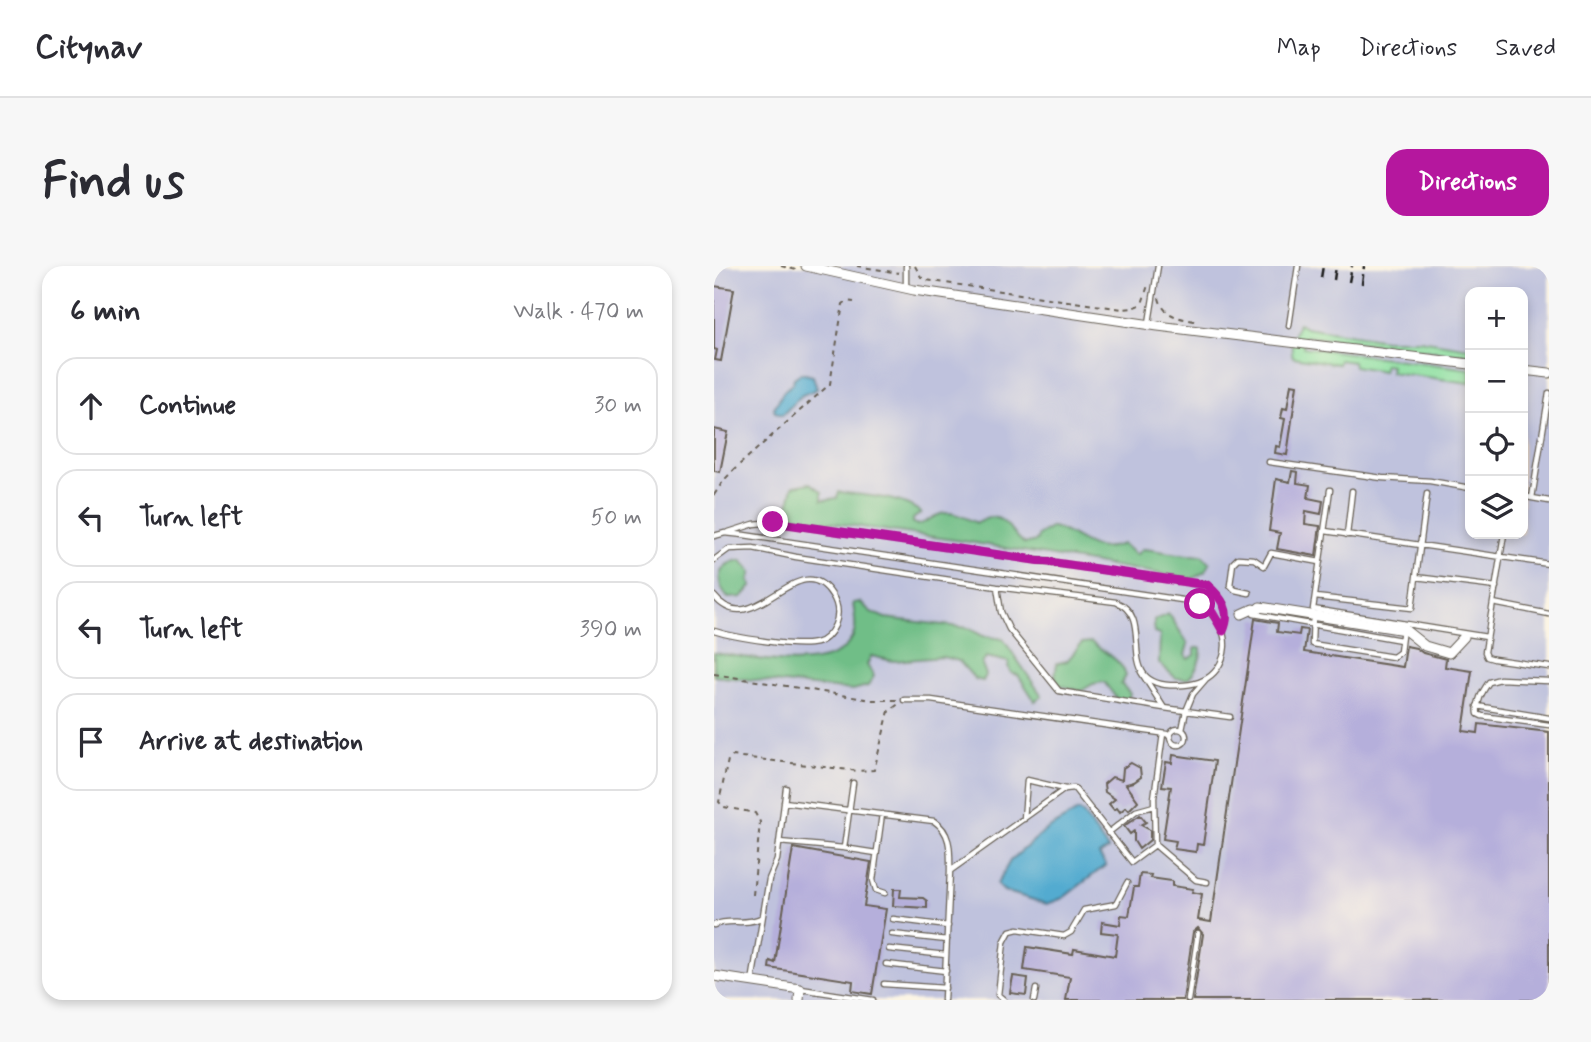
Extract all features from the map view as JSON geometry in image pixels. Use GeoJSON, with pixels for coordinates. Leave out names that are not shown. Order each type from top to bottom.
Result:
{"type":"FeatureCollection","features":[{"type":"Feature","properties":{"kind":"street"},"geometry":{"type":"LineString","coordinates":[[807,266],[906,289],[1149,324],[1465,363]]}},
{"type":"Feature","properties":{"kind":"street"},"geometry":{"type":"LineString","coordinates":[[1528,371],[1549,373]]}},
{"type":"Feature","properties":{"kind":"street"},"geometry":{"type":"LineString","coordinates":[[1244,613],[1260,607],[1402,631],[1425,646],[1449,653],[1464,637]]}},
{"type":"Feature","properties":{"kind":"street"},"geometry":{"type":"LineString","coordinates":[[714,976],[800,989],[799,1000]]}},
{"type":"Feature","properties":{"kind":"lane"},"geometry":{"type":"LineString","coordinates":[[906,266],[906,289]]}},
{"type":"Feature","properties":{"kind":"lane"},"geometry":{"type":"LineString","coordinates":[[1149,324],[1158,266]]}},
{"type":"Feature","properties":{"kind":"lane"},"geometry":{"type":"LineString","coordinates":[[1289,326],[1298,266]]}},
{"type":"Feature","properties":{"kind":"lane"},"geometry":{"type":"LineString","coordinates":[[1532,498],[1549,393]]}},
{"type":"Feature","properties":{"kind":"lane"},"geometry":{"type":"LineString","coordinates":[[1269,462],[1465,487]]}},
{"type":"Feature","properties":{"kind":"lane"},"geometry":{"type":"LineString","coordinates":[[1330,490],[1312,616],[1312,645],[1393,657],[1400,652],[1402,631],[1487,637]]}},
{"type":"Feature","properties":{"kind":"lane"},"geometry":{"type":"LineString","coordinates":[[1347,535],[1352,491]]}},
{"type":"Feature","properties":{"kind":"lane"},"geometry":{"type":"LineString","coordinates":[[1315,597],[1410,609],[1427,494]]}},
{"type":"Feature","properties":{"kind":"lane"},"geometry":{"type":"LineString","coordinates":[[1528,497],[1549,501]]}},
{"type":"Feature","properties":{"kind":"lane"},"geometry":{"type":"LineString","coordinates":[[714,536],[754,524],[773,522],[1207,585],[1220,596],[1225,605],[1225,648],[1222,660],[1193,694],[1182,730],[1186,738],[1181,744],[1173,743],[1170,737],[1163,734],[931,700],[904,700]]}},
{"type":"Feature","properties":{"kind":"lane"},"geometry":{"type":"LineString","coordinates":[[1325,531],[1549,564]]}},
{"type":"Feature","properties":{"kind":"lane"},"geometry":{"type":"LineString","coordinates":[[725,533],[1189,601],[1207,608],[1223,631]]}},
{"type":"Feature","properties":{"kind":"lane"},"geometry":{"type":"LineString","coordinates":[[1503,539],[1485,652],[1487,657],[1549,667]]}},
{"type":"Feature","properties":{"kind":"lane"},"geometry":{"type":"LineString","coordinates":[[714,560],[729,549],[753,548],[796,557],[1122,604],[1135,619],[1139,668],[1164,708]]}},
{"type":"Feature","properties":{"kind":"lane"},"geometry":{"type":"LineString","coordinates":[[1249,593],[1232,588],[1230,582],[1234,560],[1254,559],[1264,566],[1272,553],[1320,562]]}},
{"type":"Feature","properties":{"kind":"lane"},"geometry":{"type":"LineString","coordinates":[[1416,577],[1496,587]]}},
{"type":"Feature","properties":{"kind":"lane"},"geometry":{"type":"LineString","coordinates":[[714,596],[728,608],[748,609],[756,607],[793,583],[812,581],[829,591],[838,612],[835,626],[827,637],[808,644],[714,631]]}},
{"type":"Feature","properties":{"kind":"lane"},"geometry":{"type":"LineString","coordinates":[[997,587],[1001,612],[1009,629],[1059,691],[1230,717]]}},
{"type":"Feature","properties":{"kind":"lane"},"geometry":{"type":"LineString","coordinates":[[1493,603],[1549,614]]}},
{"type":"Feature","properties":{"kind":"lane"},"geometry":{"type":"LineString","coordinates":[[1139,668],[1155,681],[1167,684],[1185,685],[1207,679]]}},
{"type":"Feature","properties":{"kind":"lane"},"geometry":{"type":"LineString","coordinates":[[1549,681],[1500,679],[1489,682],[1480,694],[1478,706],[1478,714],[1482,716],[1549,725]]}},
{"type":"Feature","properties":{"kind":"lane"},"geometry":{"type":"LineString","coordinates":[[1478,706],[1549,718]]}},
{"type":"Feature","properties":{"kind":"lane"},"geometry":{"type":"LineString","coordinates":[[1170,737],[1176,729],[1182,730]]}},
{"type":"Feature","properties":{"kind":"lane"},"geometry":{"type":"LineString","coordinates":[[1163,734],[1154,806],[1155,845],[1196,880],[1207,882]]}},
{"type":"Feature","properties":{"kind":"lane"},"geometry":{"type":"LineString","coordinates":[[1024,819],[1027,780],[1065,789],[1074,788],[1132,862],[1155,845]]}},
{"type":"Feature","properties":{"kind":"lane"},"geometry":{"type":"LineString","coordinates":[[844,848],[853,783]]}},
{"type":"Feature","properties":{"kind":"lane"},"geometry":{"type":"LineString","coordinates":[[752,982],[769,879],[777,860],[786,788]]}},
{"type":"Feature","properties":{"kind":"lane"},"geometry":{"type":"LineString","coordinates":[[950,871],[1065,789]]}},
{"type":"Feature","properties":{"kind":"lane"},"geometry":{"type":"LineString","coordinates":[[784,802],[934,821],[942,826],[950,842],[944,1000]]}},
{"type":"Feature","properties":{"kind":"lane"},"geometry":{"type":"LineString","coordinates":[[1108,832],[1136,811],[1154,806]]}},
{"type":"Feature","properties":{"kind":"lane"},"geometry":{"type":"LineString","coordinates":[[882,814],[873,886],[885,893]]}},
{"type":"Feature","properties":{"kind":"lane"},"geometry":{"type":"LineString","coordinates":[[779,842],[876,853]]}},
{"type":"Feature","properties":{"kind":"lane"},"geometry":{"type":"LineString","coordinates":[[1003,1000],[999,995],[1000,981],[1004,942],[1010,931],[1018,929],[1063,936],[1071,932],[1084,910],[1116,904],[1127,883]]}},
{"type":"Feature","properties":{"kind":"lane"},"geometry":{"type":"LineString","coordinates":[[714,925],[723,921],[751,923],[762,917]]}},
{"type":"Feature","properties":{"kind":"lane"},"geometry":{"type":"LineString","coordinates":[[893,919],[948,926]]}},
{"type":"Feature","properties":{"kind":"lane"},"geometry":{"type":"LineString","coordinates":[[1188,1000],[1198,933]]}},
{"type":"Feature","properties":{"kind":"lane"},"geometry":{"type":"LineString","coordinates":[[892,934],[947,940]]}},
{"type":"Feature","properties":{"kind":"lane"},"geometry":{"type":"LineString","coordinates":[[889,949],[946,955]]}},
{"type":"Feature","properties":{"kind":"lane"},"geometry":{"type":"LineString","coordinates":[[886,964],[946,971]]}},
{"type":"Feature","properties":{"kind":"lane"},"geometry":{"type":"LineString","coordinates":[[884,984],[945,988]]}},
{"type":"Feature","properties":{"kind":"lane"},"geometry":{"type":"LineString","coordinates":[[800,989],[873,1000]]}},
{"type":"Feature","properties":{"kind":"lane"},"geometry":{"type":"LineString","coordinates":[[1034,1000],[1036,989]]}},
{"type":"Feature","properties":{"kind":"path"},"geometry":{"type":"LineString","coordinates":[[781,266],[796,270],[797,266]]}},
{"type":"Feature","properties":{"kind":"path"},"geometry":{"type":"LineString","coordinates":[[857,266],[900,274]]}},
{"type":"Feature","properties":{"kind":"path"},"geometry":{"type":"LineString","coordinates":[[915,266],[926,280],[1122,309],[1142,304]]}},
{"type":"Feature","properties":{"kind":"path"},"geometry":{"type":"LineString","coordinates":[[1159,299],[1162,307]]}},
{"type":"Feature","properties":{"kind":"path"},"geometry":{"type":"LineString","coordinates":[[714,495],[739,465],[830,384],[843,304],[847,301],[854,302]]}},
{"type":"Feature","properties":{"kind":"path"},"geometry":{"type":"LineString","coordinates":[[714,674],[871,700],[904,700]]}},
{"type":"Feature","properties":{"kind":"path"},"geometry":{"type":"LineString","coordinates":[[753,895],[760,822],[755,813],[724,807],[719,802],[728,760],[733,756],[858,771],[874,770],[889,710],[904,700]]}},
{"type":"Feature","properties":{"kind":"shaded area"},"geometry":{"type":"Polygon","coordinates":[[[714,266],[1549,266],[1549,1000],[714,1000],[714,266]]]}},
{"type":"Feature","properties":{"kind":"green space"},"geometry":{"type":"Polygon","coordinates":[[[1299,323],[1305,327],[1385,340],[1420,340],[1465,347],[1465,354],[1305,336],[1303,347],[1465,368],[1465,382],[1390,372],[1391,365],[1385,364],[1383,371],[1354,366],[1353,362],[1339,360],[1338,364],[1293,357],[1295,330],[1299,323]]]}},
{"type":"Feature","properties":{"kind":"green space"},"geometry":{"type":"Polygon","coordinates":[[[810,483],[822,492],[822,500],[837,498],[839,492],[904,503],[921,513],[913,519],[913,523],[917,525],[943,513],[958,515],[977,523],[994,517],[1004,522],[1025,544],[1036,541],[1039,535],[1052,527],[1092,546],[1101,548],[1123,544],[1136,555],[1142,549],[1202,555],[1210,563],[1206,571],[1192,579],[969,542],[770,514],[771,508],[788,509],[793,486],[810,483]]]}},
{"type":"Feature","properties":{"kind":"green space"},"geometry":{"type":"Polygon","coordinates":[[[741,560],[752,572],[749,580],[752,586],[742,597],[728,598],[721,586],[720,574],[727,565],[741,560]]]}},
{"type":"Feature","properties":{"kind":"green space"},"geometry":{"type":"Polygon","coordinates":[[[860,602],[871,612],[885,618],[968,628],[983,636],[1003,639],[1042,696],[1035,701],[1018,675],[1011,673],[1009,662],[986,657],[982,664],[986,675],[983,681],[975,679],[959,661],[943,657],[893,661],[871,656],[867,665],[874,676],[868,686],[853,690],[714,676],[714,653],[793,662],[833,655],[847,646],[855,630],[853,603],[860,602]]]}},
{"type":"Feature","properties":{"kind":"green space"},"geometry":{"type":"Polygon","coordinates":[[[1169,614],[1188,644],[1185,655],[1188,659],[1195,655],[1195,648],[1201,648],[1197,665],[1187,679],[1176,678],[1159,663],[1160,635],[1154,633],[1154,620],[1169,614]]]}},
{"type":"Feature","properties":{"kind":"green space"},"geometry":{"type":"Polygon","coordinates":[[[1091,642],[1123,668],[1126,676],[1121,684],[1130,693],[1128,700],[1117,699],[1104,682],[1093,684],[1081,691],[1059,685],[1055,676],[1057,663],[1067,661],[1082,643],[1091,642]]]}},
{"type":"Feature","properties":{"kind":"water"},"geometry":{"type":"Polygon","coordinates":[[[801,373],[813,376],[817,389],[802,395],[782,415],[775,412],[774,408],[784,391],[801,373]]]}},
{"type":"Feature","properties":{"kind":"water"},"geometry":{"type":"Polygon","coordinates":[[[1078,811],[1108,849],[1099,855],[1106,865],[1063,898],[1047,904],[1004,891],[997,884],[1010,861],[1046,830],[1078,811]]]}},
{"type":"Feature","properties":{"kind":"building"},"geometry":{"type":"Polygon","coordinates":[[[714,286],[734,289],[721,361],[715,360],[717,350],[714,349],[714,286]]]}},
{"type":"Feature","properties":{"kind":"building"},"geometry":{"type":"Polygon","coordinates":[[[1291,384],[1297,385],[1287,455],[1275,453],[1276,446],[1280,447],[1285,419],[1281,418],[1283,408],[1287,409],[1291,384]]]}},
{"type":"Feature","properties":{"kind":"building"},"geometry":{"type":"Polygon","coordinates":[[[714,429],[728,432],[720,472],[714,471],[714,429]]]}},
{"type":"Feature","properties":{"kind":"building"},"geometry":{"type":"Polygon","coordinates":[[[1292,471],[1298,472],[1297,483],[1310,485],[1308,498],[1323,501],[1321,514],[1306,511],[1305,524],[1320,526],[1316,556],[1277,549],[1280,533],[1269,531],[1276,479],[1290,482],[1292,471]]]}},
{"type":"Feature","properties":{"kind":"building"},"geometry":{"type":"Polygon","coordinates":[[[1255,619],[1278,623],[1277,632],[1299,635],[1300,629],[1307,630],[1304,652],[1403,667],[1406,646],[1446,659],[1445,667],[1472,671],[1463,731],[1478,733],[1479,724],[1549,732],[1549,1000],[1193,1000],[1203,934],[1198,928],[1193,932],[1183,1000],[1066,1000],[1070,977],[1024,970],[1027,947],[1073,954],[1074,949],[1115,956],[1118,934],[1101,932],[1102,922],[1120,925],[1121,915],[1129,916],[1134,887],[1138,887],[1140,874],[1172,881],[1172,886],[1193,889],[1192,892],[1202,894],[1198,920],[1211,922],[1255,619]]]}},
{"type":"Feature","properties":{"kind":"building"},"geometry":{"type":"Polygon","coordinates":[[[1173,755],[1215,761],[1203,845],[1197,844],[1196,852],[1174,849],[1176,841],[1163,839],[1171,787],[1162,786],[1166,762],[1172,763],[1173,755]]]}},
{"type":"Feature","properties":{"kind":"building"},"geometry":{"type":"Polygon","coordinates":[[[1131,763],[1140,768],[1141,777],[1126,784],[1138,801],[1129,810],[1126,807],[1120,812],[1109,804],[1115,799],[1105,792],[1104,784],[1112,777],[1122,780],[1123,768],[1131,763]]]}},
{"type":"Feature","properties":{"kind":"building"},"geometry":{"type":"Polygon","coordinates":[[[1140,815],[1146,822],[1141,825],[1150,830],[1150,840],[1139,849],[1134,841],[1134,831],[1130,834],[1124,826],[1140,815]]]}},
{"type":"Feature","properties":{"kind":"building"},"geometry":{"type":"Polygon","coordinates":[[[793,848],[871,862],[864,906],[886,909],[872,994],[852,991],[853,981],[769,968],[770,961],[775,963],[793,848]]]}},
{"type":"Feature","properties":{"kind":"building"},"geometry":{"type":"Polygon","coordinates":[[[894,889],[901,889],[900,897],[923,898],[927,901],[927,908],[893,906],[894,889]]]}},
{"type":"Feature","properties":{"kind":"building"},"geometry":{"type":"Polygon","coordinates":[[[1013,976],[1028,978],[1026,995],[1010,993],[1013,976]]]}},
{"type":"Feature","properties":{"kind":"railway"},"geometry":{"type":"LineString","coordinates":[[1321,278],[1323,266]]}},
{"type":"Feature","properties":{"kind":"railway"},"geometry":{"type":"LineString","coordinates":[[1334,280],[1336,266]]}},
{"type":"Feature","properties":{"kind":"railway"},"geometry":{"type":"LineString","coordinates":[[1349,282],[1352,266]]}},
{"type":"Feature","properties":{"kind":"railway"},"geometry":{"type":"LineString","coordinates":[[1362,284],[1364,266]]}},
{"type":"Feature","properties":{"kind":"route"},"geometry":{"type":"LineString","coordinates":[[773,522],[1207,585],[1220,596],[1225,605],[1226,620],[1223,631],[1212,612],[1200,604]]}}]}
